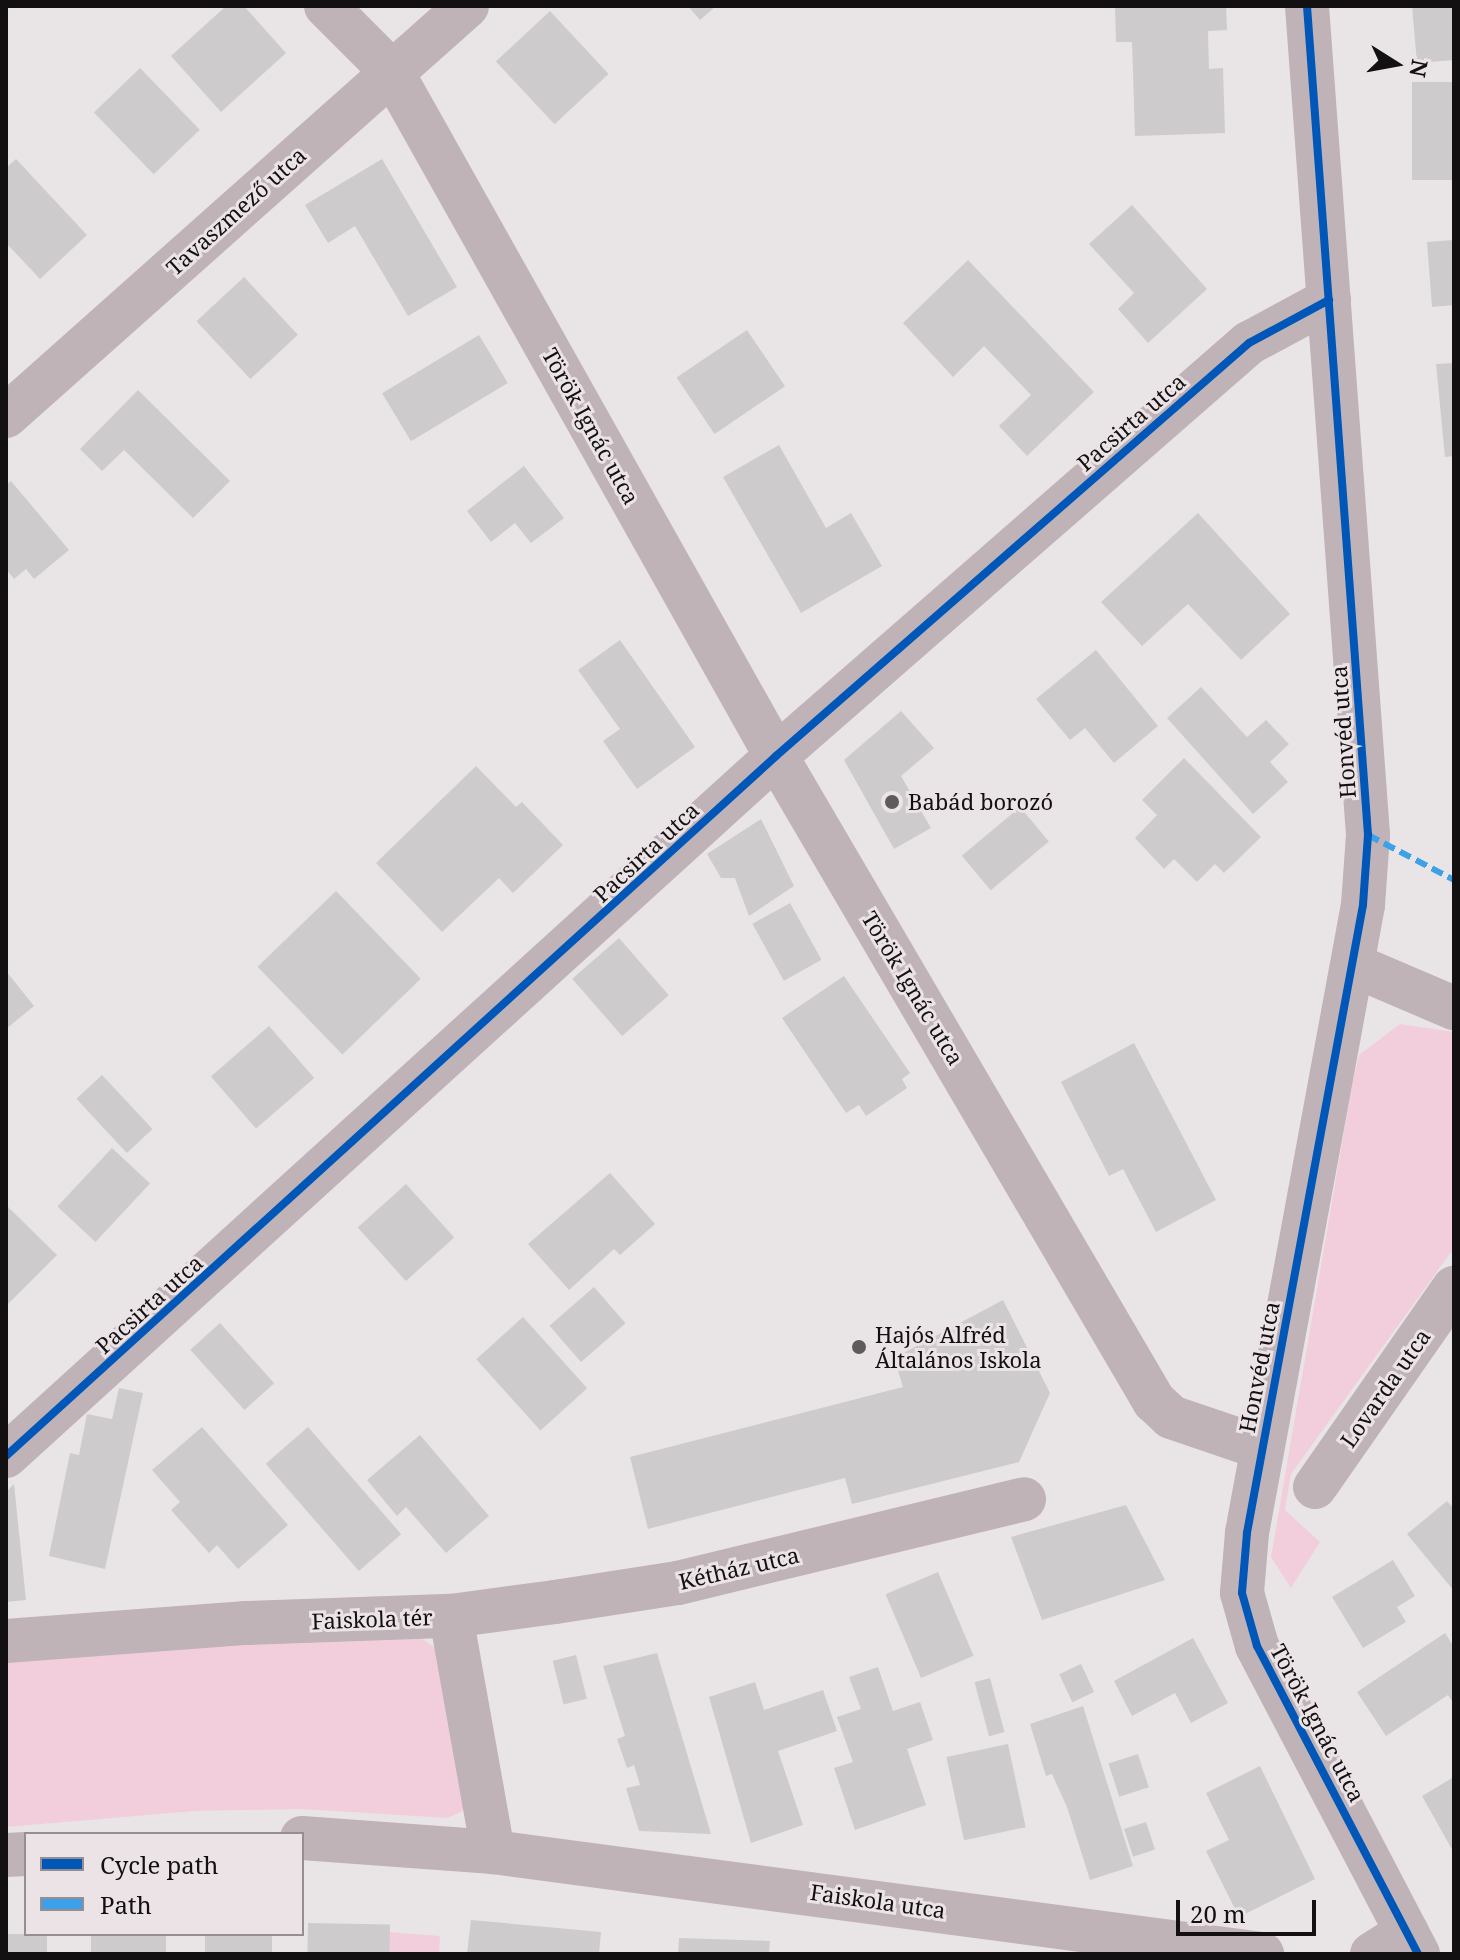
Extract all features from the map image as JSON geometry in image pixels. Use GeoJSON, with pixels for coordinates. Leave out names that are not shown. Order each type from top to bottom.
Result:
{"type":"FeatureCollection","features":[{"type":"Feature","properties":{"kind":"street","name":"Török Ignác utca"},"geometry":{"type":"LineString","coordinates":[[326,6],[392,72],[776,756],[1154,1401],[1171,1417],[1262,1448],[1242,1568],[1245,1618],[1399,1947]]}},
{"type":"Feature","properties":{"kind":"street","name":"Tavaszmező utca"},"geometry":{"type":"LineString","coordinates":[[6,416],[467,6]]}},
{"type":"Feature","properties":{"kind":"street","name":"Honvéd utca"},"geometry":{"type":"LineString","coordinates":[[1262,1448],[1353,965],[1368,835],[1307,6]]}},
{"type":"Feature","properties":{"kind":"street","name":"Pacsirta utca"},"geometry":{"type":"LineString","coordinates":[[6,1456],[776,756],[1249,343],[1329,300]]}},
{"type":"Feature","properties":{"kind":"street"},"geometry":{"type":"LineString","coordinates":[[1353,965],[1454,1008]]}},
{"type":"Feature","properties":{"kind":"street","name":"Lovarda utca"},"geometry":{"type":"LineString","coordinates":[[1315,1487],[1454,1288]]}},
{"type":"Feature","properties":{"kind":"street","name":"Kétház utca"},"geometry":{"type":"LineString","coordinates":[[451,1616],[678,1583],[1024,1499]]}},
{"type":"Feature","properties":{"kind":"street","name":"Faiskola tér"},"geometry":{"type":"LineString","coordinates":[[6,1641],[246,1623],[451,1616],[493,1852]]}},
{"type":"Feature","properties":{"kind":"street"},"geometry":{"type":"LineString","coordinates":[[304,1838],[493,1852]]}},
{"type":"Feature","properties":{"kind":"street","name":"Faiskola utca"},"geometry":{"type":"LineString","coordinates":[[493,1852],[1262,1954]]}},
{"type":"Feature","properties":{"kind":"shaded area"},"geometry":{"type":"Polygon","coordinates":[[[1400,1024],[1454,1032],[1454,1248],[1291,1474],[1285,1510],[1320,1542],[1291,1588],[1271,1557],[1352,1085],[1359,1055],[1400,1024]]]}},
{"type":"Feature","properties":{"kind":"shaded area"},"geometry":{"type":"Polygon","coordinates":[[[412,1631],[435,1648],[467,1807],[461,1812],[447,1818],[302,1809],[195,1811],[6,1827],[6,1652],[412,1631]]]}},
{"type":"Feature","properties":{"kind":"shaded area"},"geometry":{"type":"Polygon","coordinates":[[[376,1931],[440,1936],[439,1954],[376,1954],[376,1931]]]}},
{"type":"Feature","properties":{"kind":"building"},"geometry":{"type":"Polygon","coordinates":[[[226,6],[244,6],[286,53],[221,112],[171,56],[226,6]]]}},
{"type":"Feature","properties":{"kind":"building"},"geometry":{"type":"Polygon","coordinates":[[[688,6],[716,6],[700,20],[688,6]]]}},
{"type":"Feature","properties":{"kind":"building"},"geometry":{"type":"Polygon","coordinates":[[[1115,6],[1226,6],[1227,30],[1208,31],[1209,69],[1223,68],[1225,133],[1135,136],[1132,42],[1116,42],[1115,6]]]}},
{"type":"Feature","properties":{"kind":"building"},"geometry":{"type":"Polygon","coordinates":[[[1412,6],[1454,6],[1454,60],[1417,63],[1412,6]]]}},
{"type":"Feature","properties":{"kind":"building"},"geometry":{"type":"Polygon","coordinates":[[[550,11],[609,74],[555,124],[496,61],[550,11]]]}},
{"type":"Feature","properties":{"kind":"building"},"geometry":{"type":"Polygon","coordinates":[[[140,68],[200,130],[154,174],[94,112],[140,68]]]}},
{"type":"Feature","properties":{"kind":"building"},"geometry":{"type":"Polygon","coordinates":[[[1412,82],[1454,82],[1454,180],[1412,180],[1412,82]]]}},
{"type":"Feature","properties":{"kind":"building"},"geometry":{"type":"Polygon","coordinates":[[[16,159],[87,235],[40,279],[6,243],[6,168],[16,159]]]}},
{"type":"Feature","properties":{"kind":"building"},"geometry":{"type":"Polygon","coordinates":[[[382,159],[457,287],[408,316],[355,226],[328,243],[305,205],[382,159]]]}},
{"type":"Feature","properties":{"kind":"building"},"geometry":{"type":"Polygon","coordinates":[[[1132,205],[1207,289],[1148,343],[1118,309],[1134,293],[1089,244],[1132,205]]]}},
{"type":"Feature","properties":{"kind":"building"},"geometry":{"type":"Polygon","coordinates":[[[1454,240],[1454,305],[1432,307],[1427,242],[1454,240]]]}},
{"type":"Feature","properties":{"kind":"building"},"geometry":{"type":"Polygon","coordinates":[[[968,260],[1094,392],[1027,456],[999,426],[1031,395],[984,346],[953,377],[903,323],[968,260]]]}},
{"type":"Feature","properties":{"kind":"building"},"geometry":{"type":"Polygon","coordinates":[[[244,277],[298,335],[250,379],[196,321],[244,277]]]}},
{"type":"Feature","properties":{"kind":"building"},"geometry":{"type":"Polygon","coordinates":[[[747,330],[785,386],[715,434],[677,378],[747,330]]]}},
{"type":"Feature","properties":{"kind":"building"},"geometry":{"type":"Polygon","coordinates":[[[479,335],[508,383],[411,441],[382,393],[479,335]]]}},
{"type":"Feature","properties":{"kind":"building"},"geometry":{"type":"Polygon","coordinates":[[[1454,363],[1454,456],[1445,457],[1436,364],[1454,363]]]}},
{"type":"Feature","properties":{"kind":"building"},"geometry":{"type":"Polygon","coordinates":[[[138,390],[230,481],[193,518],[124,450],[102,471],[80,449],[138,390]]]}},
{"type":"Feature","properties":{"kind":"building"},"geometry":{"type":"Polygon","coordinates":[[[779,445],[826,528],[851,513],[882,566],[801,613],[723,477],[779,445]]]}},
{"type":"Feature","properties":{"kind":"building"},"geometry":{"type":"Polygon","coordinates":[[[524,466],[564,518],[531,543],[515,523],[491,542],[467,511],[524,466]]]}},
{"type":"Feature","properties":{"kind":"building"},"geometry":{"type":"Polygon","coordinates":[[[11,481],[69,550],[34,579],[26,569],[14,579],[6,569],[6,485],[11,481]]]}},
{"type":"Feature","properties":{"kind":"building"},"geometry":{"type":"Polygon","coordinates":[[[1198,513],[1290,614],[1241,660],[1188,604],[1142,646],[1101,602],[1198,513]]]}},
{"type":"Feature","properties":{"kind":"building"},"geometry":{"type":"Polygon","coordinates":[[[620,640],[695,747],[637,789],[603,741],[620,729],[578,670],[620,640]]]}},
{"type":"Feature","properties":{"kind":"building"},"geometry":{"type":"Polygon","coordinates":[[[1096,650],[1158,726],[1114,763],[1085,728],[1070,740],[1036,699],[1096,650]]]}},
{"type":"Feature","properties":{"kind":"building"},"geometry":{"type":"Polygon","coordinates":[[[1201,687],[1247,737],[1266,720],[1289,744],[1270,762],[1288,782],[1253,814],[1167,718],[1201,687]]]}},
{"type":"Feature","properties":{"kind":"building","name":"Babád borozó"},"geometry":{"type":"Polygon","coordinates":[[[901,711],[934,748],[901,776],[931,828],[894,849],[844,760],[901,711]]]}},
{"type":"Feature","properties":{"kind":"building"},"geometry":{"type":"Polygon","coordinates":[[[1184,758],[1261,837],[1224,873],[1215,864],[1197,882],[1174,859],[1164,869],[1135,838],[1157,815],[1142,800],[1184,758]]]}},
{"type":"Feature","properties":{"kind":"building"},"geometry":{"type":"Polygon","coordinates":[[[476,766],[516,807],[522,802],[563,845],[513,893],[499,878],[442,932],[376,863],[476,766]]]}},
{"type":"Feature","properties":{"kind":"building"},"geometry":{"type":"Polygon","coordinates":[[[1020,807],[1049,841],[991,890],[962,856],[1020,807]]]}},
{"type":"Feature","properties":{"kind":"building"},"geometry":{"type":"Polygon","coordinates":[[[761,819],[794,886],[749,916],[735,878],[721,878],[707,854],[761,819]]]}},
{"type":"Feature","properties":{"kind":"building"},"geometry":{"type":"Polygon","coordinates":[[[336,891],[421,979],[342,1054],[258,967],[336,891]]]}},
{"type":"Feature","properties":{"kind":"building"},"geometry":{"type":"Polygon","coordinates":[[[790,903],[822,960],[784,981],[752,924],[790,903]]]}},
{"type":"Feature","properties":{"kind":"building"},"geometry":{"type":"Polygon","coordinates":[[[619,938],[669,995],[622,1036],[572,979],[619,938]]]}},
{"type":"Feature","properties":{"kind":"building"},"geometry":{"type":"Polygon","coordinates":[[[6,971],[34,1006],[6,1029],[6,971]]]}},
{"type":"Feature","properties":{"kind":"building"},"geometry":{"type":"Polygon","coordinates":[[[844,976],[910,1073],[902,1079],[907,1088],[866,1116],[859,1105],[846,1113],[782,1018],[844,976]]]}},
{"type":"Feature","properties":{"kind":"building"},"geometry":{"type":"Polygon","coordinates":[[[269,1026],[314,1078],[256,1129],[211,1077],[269,1026]]]}},
{"type":"Feature","properties":{"kind":"building"},"geometry":{"type":"Polygon","coordinates":[[[1134,1043],[1216,1200],[1156,1232],[1123,1169],[1109,1176],[1061,1082],[1134,1043]]]}},
{"type":"Feature","properties":{"kind":"building"},"geometry":{"type":"Polygon","coordinates":[[[102,1075],[152,1129],[127,1153],[76,1099],[102,1075]]]}},
{"type":"Feature","properties":{"kind":"building"},"geometry":{"type":"Polygon","coordinates":[[[112,1148],[150,1183],[95,1242],[57,1207],[112,1148]]]}},
{"type":"Feature","properties":{"kind":"building"},"geometry":{"type":"Polygon","coordinates":[[[610,1173],[655,1224],[620,1255],[614,1249],[569,1290],[528,1244],[610,1173]]]}},
{"type":"Feature","properties":{"kind":"building"},"geometry":{"type":"Polygon","coordinates":[[[406,1184],[454,1238],[406,1281],[358,1227],[406,1184]]]}},
{"type":"Feature","properties":{"kind":"building"},"geometry":{"type":"Polygon","coordinates":[[[6,1205],[57,1255],[6,1306],[6,1205]]]}},
{"type":"Feature","properties":{"kind":"building"},"geometry":{"type":"Polygon","coordinates":[[[594,1287],[625,1323],[581,1362],[549,1326],[594,1287]]]}},
{"type":"Feature","properties":{"kind":"building"},"geometry":{"type":"Polygon","coordinates":[[[1003,1300],[1050,1393],[1019,1462],[852,1504],[845,1478],[648,1529],[630,1457],[903,1387],[894,1358],[1003,1300]]]}},
{"type":"Feature","properties":{"kind":"building"},"geometry":{"type":"Polygon","coordinates":[[[523,1317],[587,1388],[540,1430],[476,1359],[523,1317]]]}},
{"type":"Feature","properties":{"kind":"building"},"geometry":{"type":"Polygon","coordinates":[[[220,1323],[274,1383],[244,1410],[190,1350],[220,1323]]]}},
{"type":"Feature","properties":{"kind":"building"},"geometry":{"type":"Polygon","coordinates":[[[119,1388],[143,1393],[105,1569],[49,1556],[70,1453],[79,1455],[87,1414],[112,1419],[119,1388]]]}},
{"type":"Feature","properties":{"kind":"building"},"geometry":{"type":"Polygon","coordinates":[[[202,1427],[288,1525],[238,1569],[217,1545],[209,1553],[171,1510],[180,1502],[152,1470],[202,1427]]]}},
{"type":"Feature","properties":{"kind":"building"},"geometry":{"type":"Polygon","coordinates":[[[308,1427],[401,1534],[359,1571],[266,1464],[308,1427]]]}},
{"type":"Feature","properties":{"kind":"building"},"geometry":{"type":"Polygon","coordinates":[[[420,1435],[489,1516],[446,1553],[406,1507],[397,1516],[367,1480],[420,1435]]]}},
{"type":"Feature","properties":{"kind":"building"},"geometry":{"type":"Polygon","coordinates":[[[14,1484],[26,1600],[6,1602],[6,1492],[14,1484]]]}},
{"type":"Feature","properties":{"kind":"building"},"geometry":{"type":"Polygon","coordinates":[[[1447,1501],[1454,1509],[1454,1591],[1407,1534],[1447,1501]]]}},
{"type":"Feature","properties":{"kind":"building"},"geometry":{"type":"Polygon","coordinates":[[[1126,1505],[1165,1580],[1042,1620],[1011,1537],[1126,1505]]]}},
{"type":"Feature","properties":{"kind":"building"},"geometry":{"type":"Polygon","coordinates":[[[1393,1560],[1415,1596],[1397,1607],[1406,1622],[1363,1648],[1332,1597],[1393,1560]]]}},
{"type":"Feature","properties":{"kind":"building"},"geometry":{"type":"Polygon","coordinates":[[[938,1572],[974,1656],[921,1678],[886,1594],[938,1572]]]}},
{"type":"Feature","properties":{"kind":"building"},"geometry":{"type":"Polygon","coordinates":[[[1445,1633],[1454,1647],[1454,1704],[1448,1695],[1386,1736],[1357,1692],[1445,1633]]]}},
{"type":"Feature","properties":{"kind":"building"},"geometry":{"type":"Polygon","coordinates":[[[1193,1638],[1228,1703],[1191,1723],[1175,1693],[1132,1716],[1114,1681],[1193,1638]]]}},
{"type":"Feature","properties":{"kind":"building"},"geometry":{"type":"Polygon","coordinates":[[[657,1653],[711,1834],[639,1831],[626,1788],[640,1785],[634,1765],[627,1768],[617,1739],[625,1736],[603,1666],[657,1653]]]}},
{"type":"Feature","properties":{"kind":"building"},"geometry":{"type":"Polygon","coordinates":[[[576,1655],[587,1699],[564,1704],[553,1661],[576,1655]]]}},
{"type":"Feature","properties":{"kind":"building"},"geometry":{"type":"Polygon","coordinates":[[[1081,1664],[1094,1692],[1072,1702],[1059,1674],[1081,1664]]]}},
{"type":"Feature","properties":{"kind":"building"},"geometry":{"type":"Polygon","coordinates":[[[878,1667],[893,1711],[920,1702],[933,1740],[907,1749],[926,1805],[855,1830],[834,1768],[853,1762],[837,1717],[861,1709],[849,1677],[878,1667]]]}},
{"type":"Feature","properties":{"kind":"building"},"geometry":{"type":"Polygon","coordinates":[[[990,1678],[1004,1732],[989,1736],[975,1682],[990,1678]]]}},
{"type":"Feature","properties":{"kind":"building"},"geometry":{"type":"Polygon","coordinates":[[[755,1682],[764,1710],[823,1690],[837,1731],[778,1751],[803,1825],[751,1843],[709,1697],[755,1682]]]}},
{"type":"Feature","properties":{"kind":"building"},"geometry":{"type":"Polygon","coordinates":[[[1083,1706],[1133,1866],[1090,1880],[1067,1807],[1052,1774],[1046,1776],[1030,1724],[1083,1706]]]}},
{"type":"Feature","properties":{"kind":"building"},"geometry":{"type":"Polygon","coordinates":[[[1008,1744],[1026,1827],[964,1840],[946,1757],[1008,1744]]]}},
{"type":"Feature","properties":{"kind":"building"},"geometry":{"type":"Polygon","coordinates":[[[1138,1754],[1149,1787],[1119,1797],[1109,1764],[1138,1754]]]}},
{"type":"Feature","properties":{"kind":"building"},"geometry":{"type":"Polygon","coordinates":[[[1260,1766],[1315,1879],[1239,1917],[1206,1851],[1229,1840],[1206,1793],[1260,1766]]]}},
{"type":"Feature","properties":{"kind":"building"},"geometry":{"type":"Polygon","coordinates":[[[1454,1777],[1454,1853],[1422,1796],[1454,1777]]]}},
{"type":"Feature","properties":{"kind":"building"},"geometry":{"type":"Polygon","coordinates":[[[1146,1822],[1155,1850],[1133,1857],[1124,1829],[1146,1822]]]}},
{"type":"Feature","properties":{"kind":"building"},"geometry":{"type":"Polygon","coordinates":[[[471,1920],[601,1932],[599,1954],[467,1954],[471,1920]]]}},
{"type":"Feature","properties":{"kind":"building"},"geometry":{"type":"Polygon","coordinates":[[[308,1923],[390,1924],[389,1954],[307,1954],[308,1923]]]}},
{"type":"Feature","properties":{"kind":"building"},"geometry":{"type":"Polygon","coordinates":[[[6,1934],[47,1936],[47,1954],[6,1954],[6,1934]]]}},
{"type":"Feature","properties":{"kind":"building"},"geometry":{"type":"Polygon","coordinates":[[[91,1936],[166,1936],[166,1954],[91,1954],[91,1936]]]}},
{"type":"Feature","properties":{"kind":"building"},"geometry":{"type":"Polygon","coordinates":[[[205,1936],[272,1936],[272,1954],[205,1954],[205,1936]]]}},
{"type":"Feature","properties":{"kind":"building"},"geometry":{"type":"Polygon","coordinates":[[[679,1938],[770,1941],[769,1954],[678,1954],[679,1938]]]}},
{"type":"Feature","properties":{"kind":"marked path"},"geometry":{"type":"LineString","coordinates":[[1368,835],[1454,880]]}},
{"type":"Feature","properties":{"kind":"cycle path"},"geometry":{"type":"LineString","coordinates":[[1307,6],[1368,835],[1363,905],[1247,1533],[1242,1593],[1257,1646],[1418,1954]]}},
{"type":"Feature","properties":{"kind":"cycle path"},"geometry":{"type":"LineString","coordinates":[[6,1456],[776,756],[1249,343],[1329,300]]}},
{"type":"Feature","properties":{"kind":"place","name":"Babád borozó"},"geometry":{"type":"Point","coordinates":[892,802]}},
{"type":"Feature","properties":{"kind":"place","name":"Hajós Alfréd Általános Iskola"},"geometry":{"type":"Point","coordinates":[859,1347]}}]}
